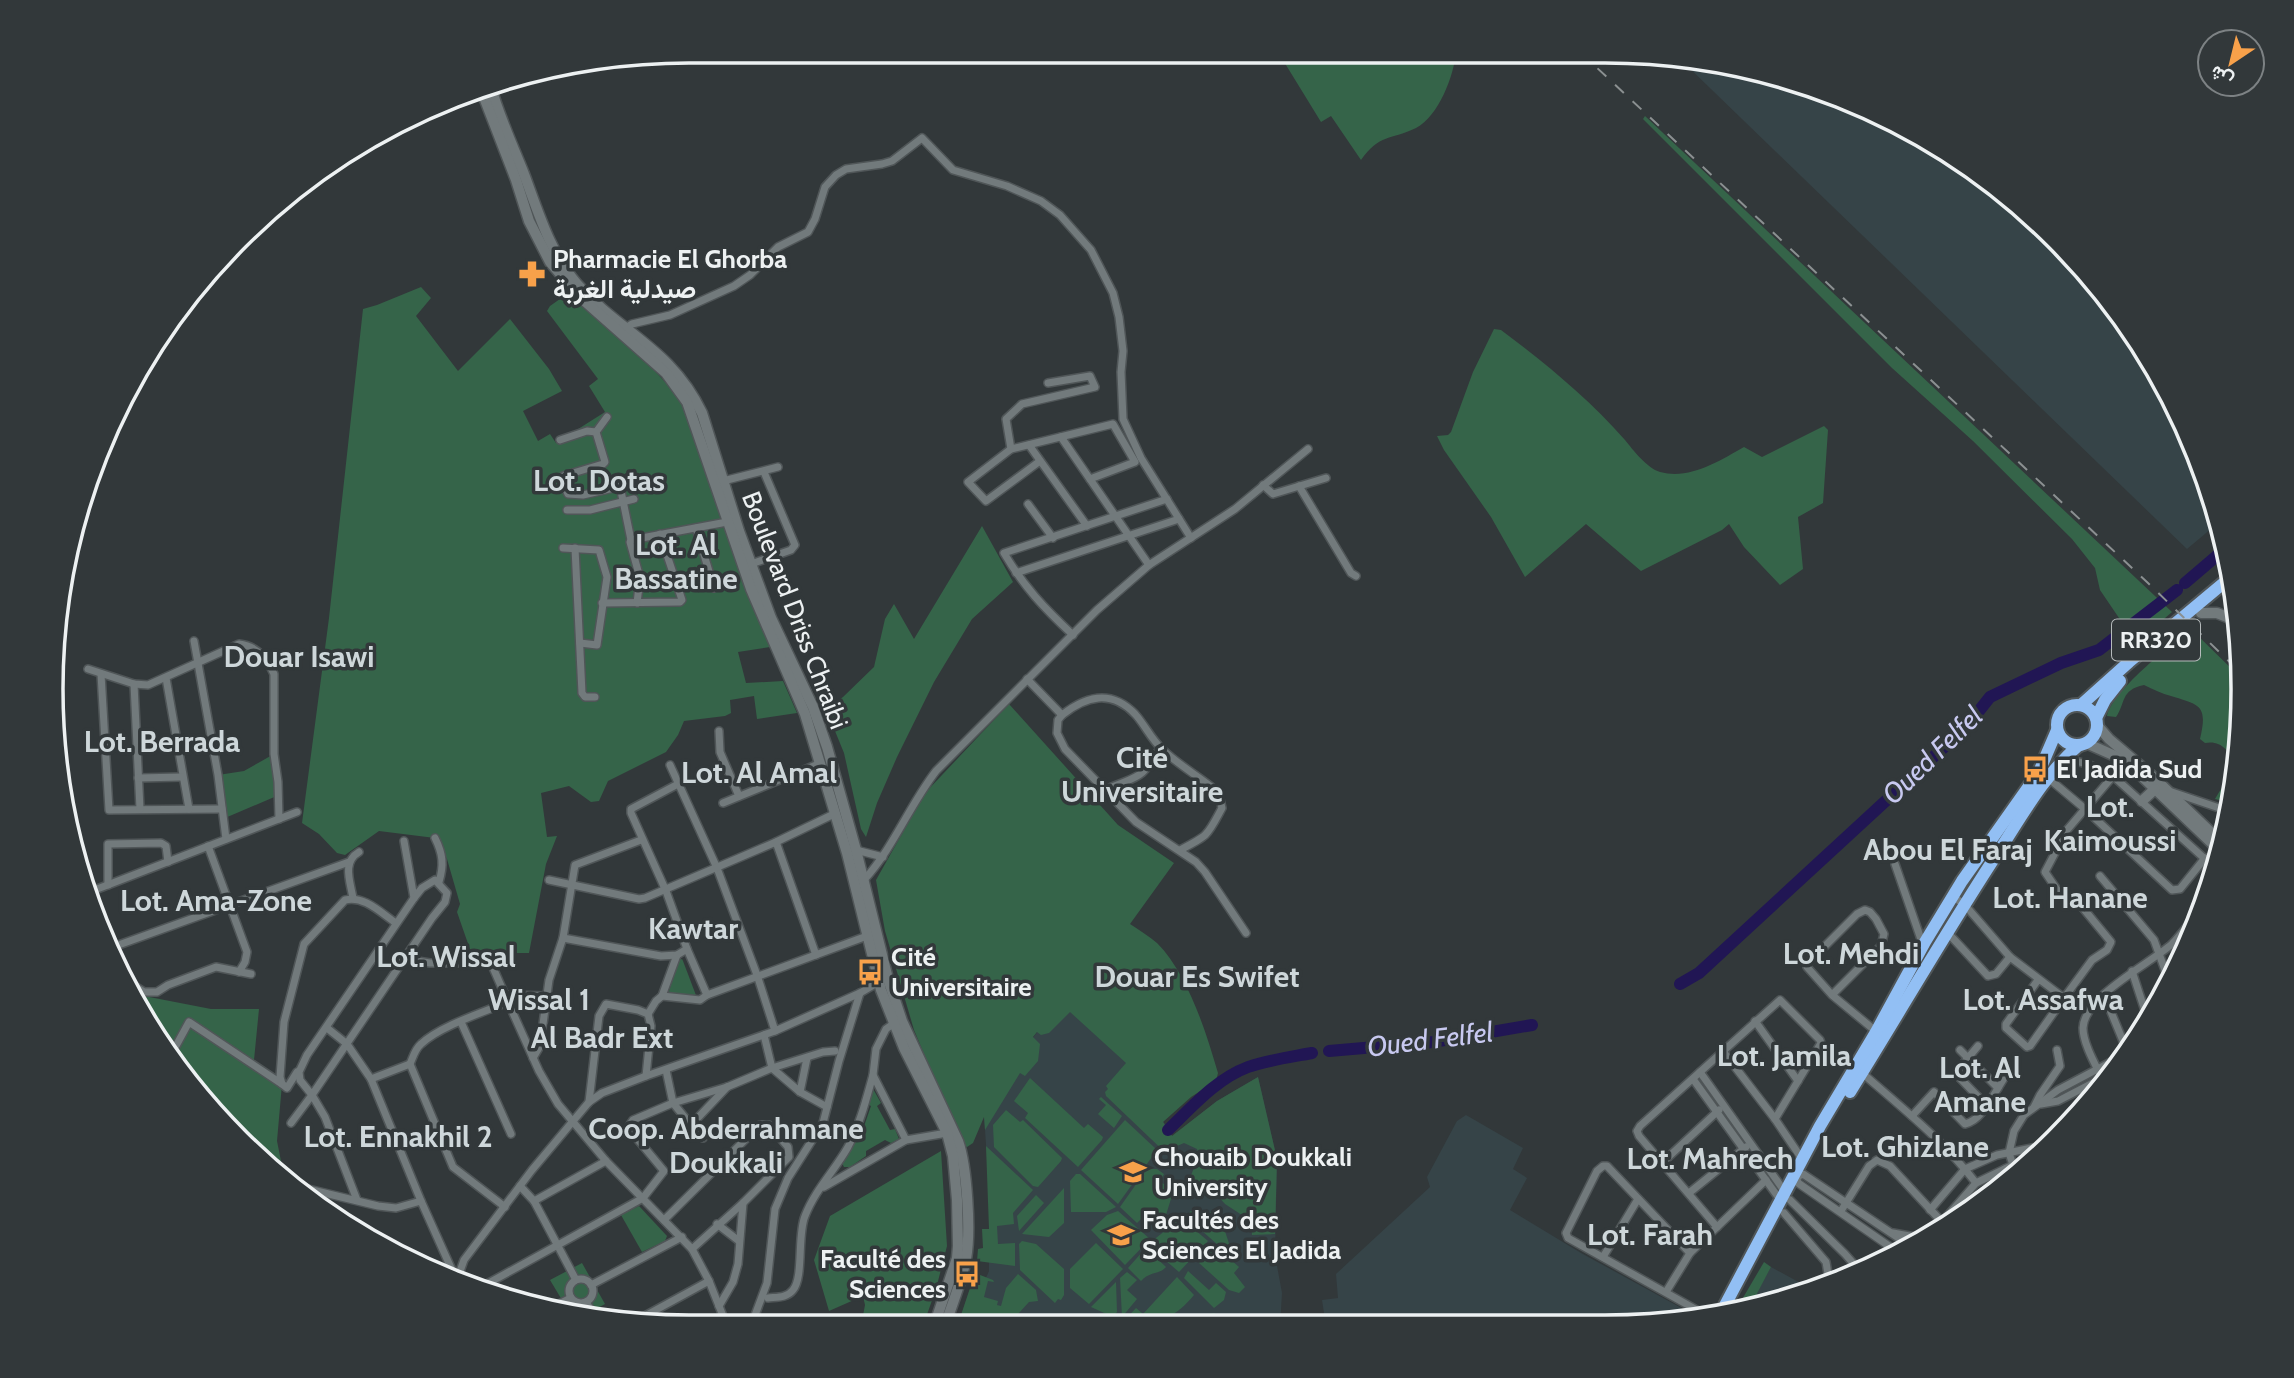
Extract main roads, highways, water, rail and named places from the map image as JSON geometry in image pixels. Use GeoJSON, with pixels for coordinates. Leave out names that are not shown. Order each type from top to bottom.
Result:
{"type":"FeatureCollection","features":[{"type":"Feature","properties":{"kind":"highway","name":"RR320"},"geometry":{"type":"LineString","coordinates":[[1797,1177],[1802,1159],[1880,1035],[1942,927],[1952,896],[2039,772],[2057,730],[2061,713],[2067,707],[2081,705],[2222,584]]}},
{"type":"Feature","properties":{"kind":"highway","name":"RR320"},"geometry":{"type":"LineString","coordinates":[[1880,1035],[1923,946],[1964,904],[2048,777],[2065,758],[2095,734],[2105,701],[2116,685],[2224,593]]}},
{"type":"Feature","properties":{"kind":"highway"},"geometry":{"type":"LineString","coordinates":[[2081,705],[2092,711],[2097,722]]}},
{"type":"Feature","properties":{"kind":"highway"},"geometry":{"type":"LineString","coordinates":[[2057,730],[2064,741],[2083,744]]}},
{"type":"Feature","properties":{"kind":"highway","name":"RR320"},"geometry":{"type":"LineString","coordinates":[[1734,1301],[1797,1177],[1824,1134],[1858,1070]]}},
{"type":"Feature","properties":{"kind":"highway","name":"RR320"},"geometry":{"type":"LineString","coordinates":[[1727,1303],[1785,1202]]}},
{"type":"Feature","properties":{"kind":"main road","name":"Boulevard Driss Chraibi"},"geometry":{"type":"LineString","coordinates":[[488,96],[554,250],[578,285],[626,328],[666,373],[687,402],[727,522],[805,714],[847,853],[867,936],[893,1024],[947,1133],[955,1171],[958,1246],[957,1258],[938,1315]]}},
{"type":"Feature","properties":{"kind":"main road","name":"Boulevard Driss Chraibi"},"geometry":{"type":"LineString","coordinates":[[488,96],[529,221],[550,262],[580,297],[668,363],[694,397],[702,413],[767,619]]}},
{"type":"Feature","properties":{"kind":"main road"},"geometry":{"type":"LineString","coordinates":[[2201,613],[2217,613],[2227,617]]}},
{"type":"Feature","properties":{"kind":"main road","name":"Boulevard Driss Chraibi"},"geometry":{"type":"LineString","coordinates":[[775,638],[813,707],[832,766],[864,880],[881,985],[902,1021],[966,1154],[966,1258],[948,1315]]}},
{"type":"Feature","properties":{"kind":"main road"},"geometry":{"type":"LineString","coordinates":[[2097,722],[2109,739],[2214,834]]}},
{"type":"Feature","properties":{"kind":"main road"},"geometry":{"type":"LineString","coordinates":[[2083,744],[2121,759],[2212,843]]}},
{"type":"Feature","properties":{"kind":"main road"},"geometry":{"type":"LineString","coordinates":[[2142,801],[2155,789]]}},
{"type":"Feature","properties":{"kind":"waterway","name":"Oued Felfel"},"geometry":{"type":"LineString","coordinates":[[2185,583],[2217,556]]}},
{"type":"Feature","properties":{"kind":"waterway","name":"Oued Felfel"},"geometry":{"type":"LineString","coordinates":[[1680,984],[1699,973],[1967,726],[1990,697],[2061,663],[2099,650],[2177,590]]}},
{"type":"Feature","properties":{"kind":"waterway","name":"Oued Felfel"},"geometry":{"type":"LineString","coordinates":[[1329,1051],[1433,1042],[1532,1025]]}},
{"type":"Feature","properties":{"kind":"waterway","name":"Oued Felfel"},"geometry":{"type":"LineString","coordinates":[[1168,1130],[1205,1094],[1236,1072],[1263,1062],[1312,1053]]}},
{"type":"Feature","properties":{"kind":"railway"},"geometry":{"type":"LineString","coordinates":[[1592,63],[2230,663]]}},
{"type":"Feature","properties":{"kind":"place","name":"Pharmacie El Ghorba صيدلية الغربة"},"geometry":{"type":"Point","coordinates":[532,274]}},
{"type":"Feature","properties":{"kind":"place","name":"El Jadida Sud"},"geometry":{"type":"Point","coordinates":[2035,769]}},
{"type":"Feature","properties":{"kind":"place","name":"Cité Universitaire"},"geometry":{"type":"Point","coordinates":[870,972]}},
{"type":"Feature","properties":{"kind":"place","name":"Chouaib Doukkali University"},"geometry":{"type":"Point","coordinates":[1133,1172]}},
{"type":"Feature","properties":{"kind":"place","name":"Facultés des Sciences El Jadida"},"geometry":{"type":"Point","coordinates":[1121,1235]}},
{"type":"Feature","properties":{"kind":"place","name":"Faculté des Sciences"},"geometry":{"type":"Point","coordinates":[967,1274]}},
{"type":"Feature","properties":{"kind":"district","name":"Lot. Dotas"},"geometry":{"type":"Point","coordinates":[599,481]}},
{"type":"Feature","properties":{"kind":"district","name":"Lot. Al Bassatine"},"geometry":{"type":"Point","coordinates":[676,562]}},
{"type":"Feature","properties":{"kind":"district","name":"Douar Isawi"},"geometry":{"type":"Point","coordinates":[299,657]}},
{"type":"Feature","properties":{"kind":"district","name":"Lot. Berrada"},"geometry":{"type":"Point","coordinates":[162,742]}},
{"type":"Feature","properties":{"kind":"district","name":"Lot. Al Amal"},"geometry":{"type":"Point","coordinates":[759,773]}},
{"type":"Feature","properties":{"kind":"district","name":"Cité Universitaire"},"geometry":{"type":"Point","coordinates":[1142,775]}},
{"type":"Feature","properties":{"kind":"district","name":"Lot. Kaimoussi"},"geometry":{"type":"Point","coordinates":[2110,824]}},
{"type":"Feature","properties":{"kind":"district","name":"Abou El Faraj"},"geometry":{"type":"Point","coordinates":[1948,850]}},
{"type":"Feature","properties":{"kind":"district","name":"Lot. Hanane"},"geometry":{"type":"Point","coordinates":[2070,898]}},
{"type":"Feature","properties":{"kind":"district","name":"Lot. Ama-Zone"},"geometry":{"type":"Point","coordinates":[216,901]}},
{"type":"Feature","properties":{"kind":"district","name":"Kawtar"},"geometry":{"type":"Point","coordinates":[693,929]}},
{"type":"Feature","properties":{"kind":"district","name":"Lot. Mehdi"},"geometry":{"type":"Point","coordinates":[1851,954]}},
{"type":"Feature","properties":{"kind":"district","name":"Lot. Wissal"},"geometry":{"type":"Point","coordinates":[446,957]}},
{"type":"Feature","properties":{"kind":"district","name":"Douar Es Swifet"},"geometry":{"type":"Point","coordinates":[1197,977]}},
{"type":"Feature","properties":{"kind":"district","name":"Wissal 1"},"geometry":{"type":"Point","coordinates":[539,1000]}},
{"type":"Feature","properties":{"kind":"district","name":"Lot. Assafwa"},"geometry":{"type":"Point","coordinates":[2043,1000]}},
{"type":"Feature","properties":{"kind":"district","name":"Al Badr Ext"},"geometry":{"type":"Point","coordinates":[602,1038]}},
{"type":"Feature","properties":{"kind":"district","name":"Lot. Jamila"},"geometry":{"type":"Point","coordinates":[1784,1056]}},
{"type":"Feature","properties":{"kind":"district","name":"Lot. Al Amane"},"geometry":{"type":"Point","coordinates":[1980,1085]}},
{"type":"Feature","properties":{"kind":"district","name":"Lot. Ennakhil 2"},"geometry":{"type":"Point","coordinates":[398,1137]}},
{"type":"Feature","properties":{"kind":"district","name":"Coop. Abderrahmane Doukkali"},"geometry":{"type":"Point","coordinates":[726,1146]}},
{"type":"Feature","properties":{"kind":"district","name":"Lot. Ghizlane"},"geometry":{"type":"Point","coordinates":[1905,1147]}},
{"type":"Feature","properties":{"kind":"district","name":"Lot. Mahrech"},"geometry":{"type":"Point","coordinates":[1710,1159]}},
{"type":"Feature","properties":{"kind":"district","name":"Lot. Farah"},"geometry":{"type":"Point","coordinates":[1650,1235]}}]}
